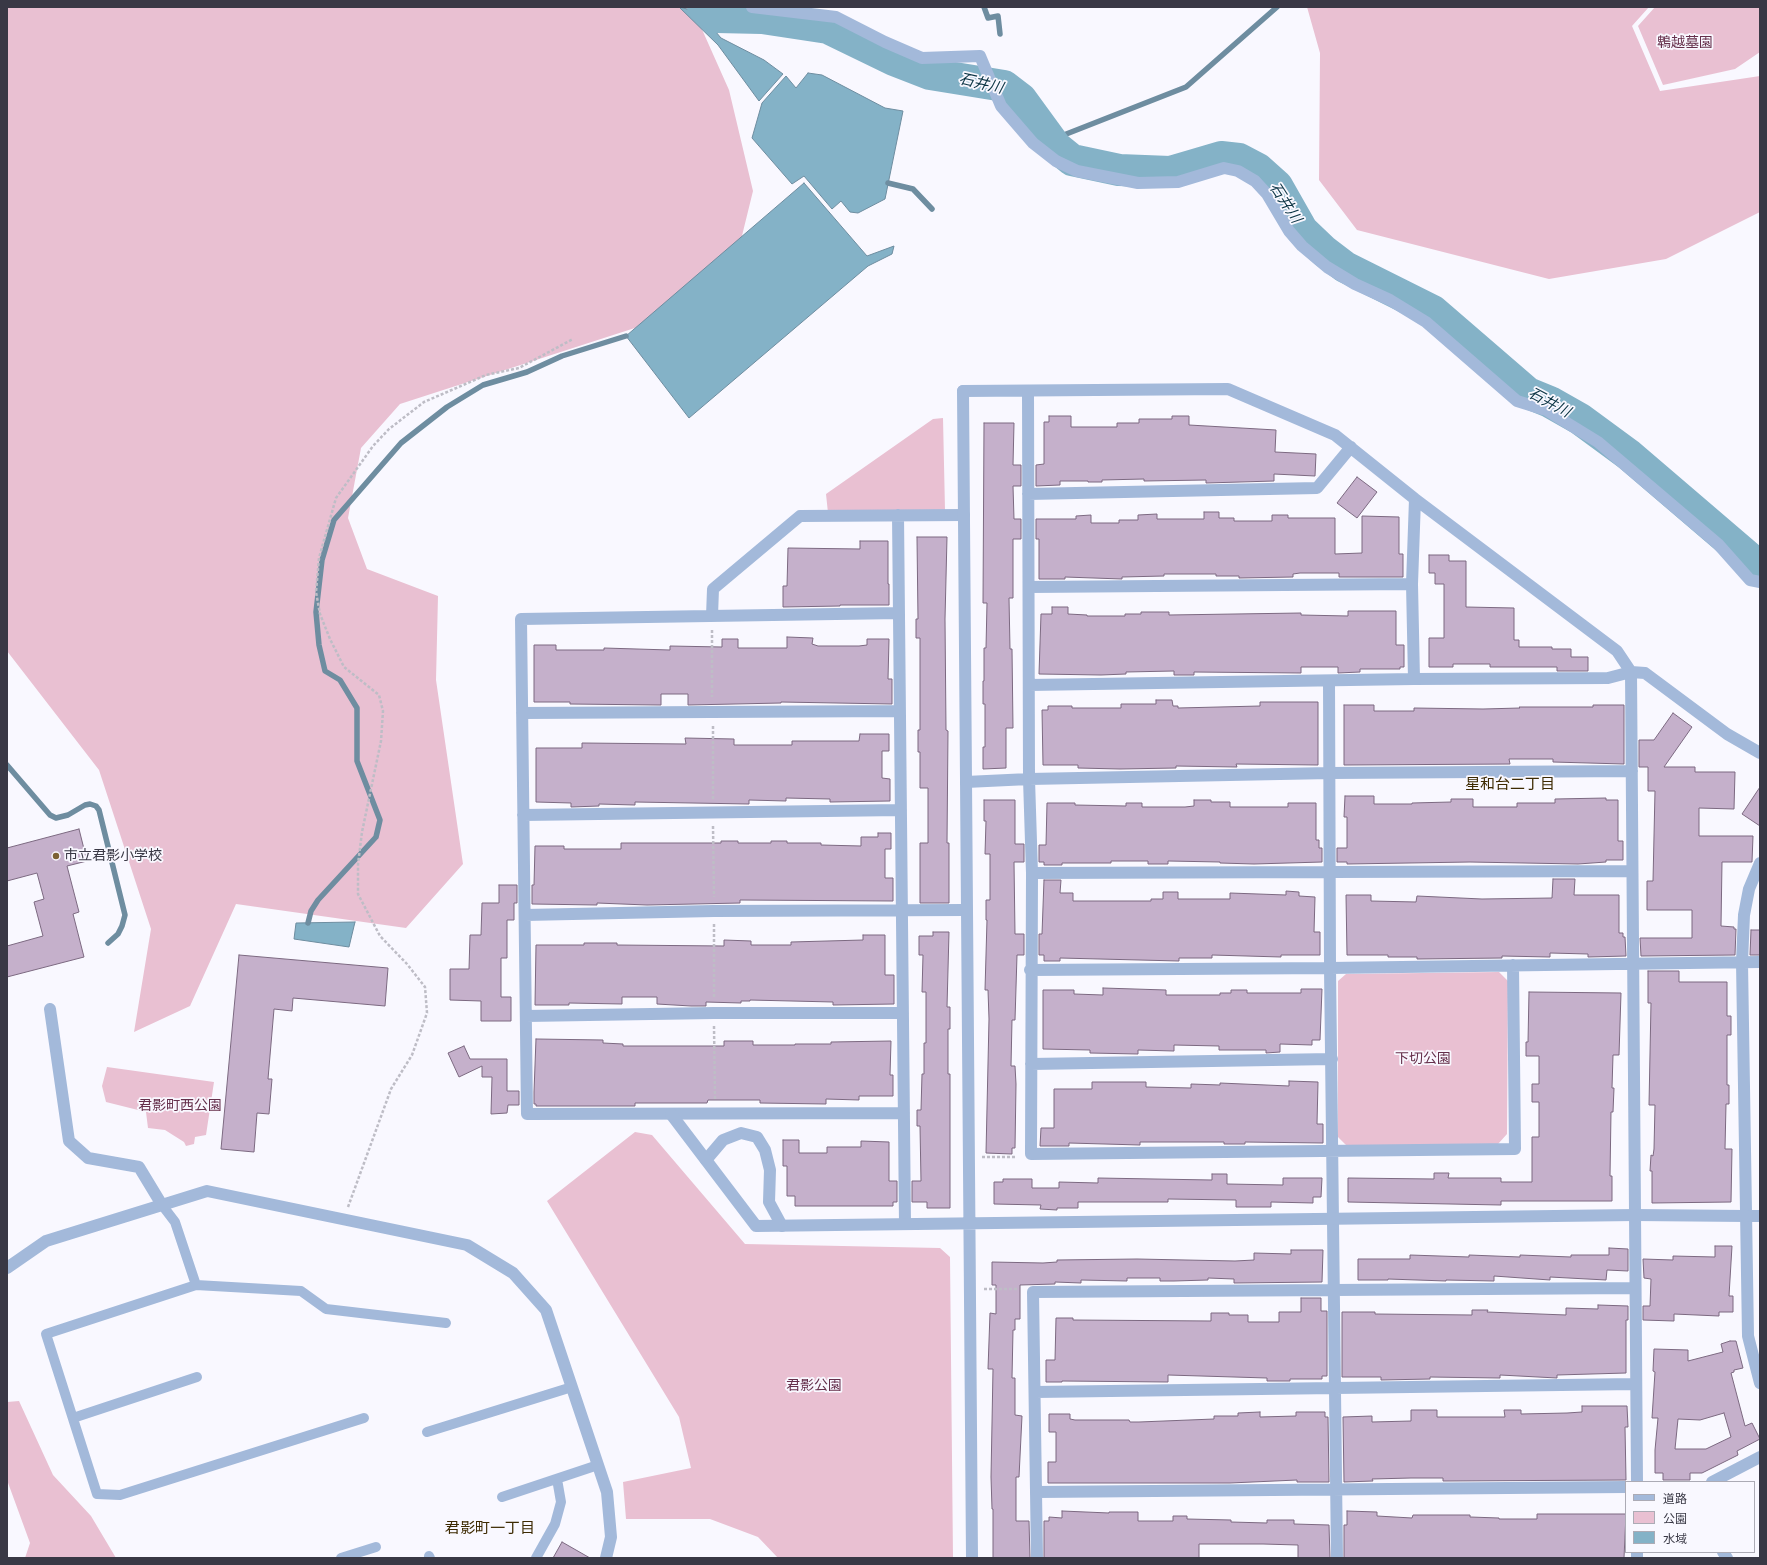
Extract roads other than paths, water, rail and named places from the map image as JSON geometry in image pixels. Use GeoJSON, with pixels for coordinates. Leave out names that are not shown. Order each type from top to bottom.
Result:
{"type":"FeatureCollection","features":[{"type":"Feature","properties":{"kind":"street"},"geometry":{"type":"LineString","coordinates":[[752,7],[836,17],[884,42],[922,58],[980,56],[1001,106],[1034,143],[1056,161],[1076,171],[1138,183],[1178,182],[1224,168],[1238,171],[1256,181],[1267,194],[1289,231],[1302,246],[1327,267],[1355,284],[1390,300],[1426,322],[1517,401],[1546,410],[1598,442],[1718,544],[1750,580],[1760,582]]}},
{"type":"Feature","properties":{"kind":"street"},"geometry":{"type":"LineString","coordinates":[[972,1558],[963,391],[1228,389],[1335,435],[1415,499],[1617,651],[1631,672],[1637,1481]]}},
{"type":"Feature","properties":{"kind":"street"},"geometry":{"type":"LineString","coordinates":[[1028,391],[1029,685],[1032,873],[1030,970],[1031,1154],[1515,1149],[1513,965]]}},
{"type":"Feature","properties":{"kind":"street"},"geometry":{"type":"LineString","coordinates":[[1028,494],[1317,488],[1351,447]]}},
{"type":"Feature","properties":{"kind":"street"},"geometry":{"type":"LineString","coordinates":[[1414,679],[1412,584],[1415,499]]}},
{"type":"Feature","properties":{"kind":"street"},"geometry":{"type":"LineString","coordinates":[[898,515],[905,1223]]}},
{"type":"Feature","properties":{"kind":"street"},"geometry":{"type":"LineString","coordinates":[[712,616],[713,589],[800,516],[964,515]]}},
{"type":"Feature","properties":{"kind":"street"},"geometry":{"type":"LineString","coordinates":[[1029,588],[1412,584]]}},
{"type":"Feature","properties":{"kind":"street"},"geometry":{"type":"LineString","coordinates":[[899,613],[521,619],[527,1114],[904,1113]]}},
{"type":"Feature","properties":{"kind":"street"},"geometry":{"type":"LineString","coordinates":[[1029,685],[1414,679],[1608,678],[1631,672],[1645,673],[1727,734],[1760,753]]}},
{"type":"Feature","properties":{"kind":"street"},"geometry":{"type":"LineString","coordinates":[[1329,681],[1331,872],[1330,968],[1337,1558]]}},
{"type":"Feature","properties":{"kind":"street"},"geometry":{"type":"LineString","coordinates":[[522,713],[900,711]]}},
{"type":"Feature","properties":{"kind":"street"},"geometry":{"type":"LineString","coordinates":[[966,782],[1030,779],[1330,773],[1632,771]]}},
{"type":"Feature","properties":{"kind":"street"},"geometry":{"type":"LineString","coordinates":[[524,815],[901,810]]}},
{"type":"Feature","properties":{"kind":"street"},"geometry":{"type":"LineString","coordinates":[[1760,863],[1749,889],[1744,915],[1742,962],[1748,1336],[1760,1383]]}},
{"type":"Feature","properties":{"kind":"street"},"geometry":{"type":"LineString","coordinates":[[1032,873],[1632,871]]}},
{"type":"Feature","properties":{"kind":"street"},"geometry":{"type":"LineString","coordinates":[[525,915],[714,911],[903,909],[966,910]]}},
{"type":"Feature","properties":{"kind":"street"},"geometry":{"type":"LineString","coordinates":[[1030,970],[1330,968],[1760,962]]}},
{"type":"Feature","properties":{"kind":"street"},"geometry":{"type":"LineString","coordinates":[[50,1009],[69,1140],[88,1158],[139,1167],[162,1205]]}},
{"type":"Feature","properties":{"kind":"street"},"geometry":{"type":"LineString","coordinates":[[526,1016],[714,1012],[903,1013]]}},
{"type":"Feature","properties":{"kind":"street"},"geometry":{"type":"LineString","coordinates":[[1031,1064],[1332,1059]]}},
{"type":"Feature","properties":{"kind":"street"},"geometry":{"type":"LineString","coordinates":[[671,1114],[756,1226],[1635,1215],[1760,1216]]}},
{"type":"Feature","properties":{"kind":"street"},"geometry":{"type":"LineString","coordinates":[[706,1160],[723,1140],[741,1133],[757,1137],[765,1150],[770,1170],[769,1202],[782,1226]]}},
{"type":"Feature","properties":{"kind":"street"},"geometry":{"type":"LineString","coordinates":[[7,1268],[46,1241],[207,1191],[343,1218],[467,1245],[513,1273],[546,1310],[607,1492],[611,1537],[606,1558]]}},
{"type":"Feature","properties":{"kind":"street"},"geometry":{"type":"LineString","coordinates":[[1037,1558],[1033,1292],[1635,1288]]}},
{"type":"Feature","properties":{"kind":"street"},"geometry":{"type":"LineString","coordinates":[[1035,1392],[1636,1384]]}},
{"type":"Feature","properties":{"kind":"street"},"geometry":{"type":"LineString","coordinates":[[1714,1481],[1760,1457]]}},
{"type":"Feature","properties":{"kind":"street"},"geometry":{"type":"LineString","coordinates":[[1036,1492],[1625,1487]]}},
{"type":"Feature","properties":{"kind":"lane"},"geometry":{"type":"LineString","coordinates":[[162,1205],[175,1222],[196,1284]]}},
{"type":"Feature","properties":{"kind":"lane"},"geometry":{"type":"LineString","coordinates":[[364,1418],[120,1495],[97,1494],[46,1334],[196,1284],[301,1291],[326,1309],[446,1323]]}},
{"type":"Feature","properties":{"kind":"lane"},"geometry":{"type":"LineString","coordinates":[[73,1418],[197,1377]]}},
{"type":"Feature","properties":{"kind":"lane"},"geometry":{"type":"LineString","coordinates":[[427,1432],[572,1387]]}},
{"type":"Feature","properties":{"kind":"lane"},"geometry":{"type":"LineString","coordinates":[[502,1497],[598,1466]]}},
{"type":"Feature","properties":{"kind":"lane"},"geometry":{"type":"LineString","coordinates":[[536,1558],[555,1524],[561,1502],[557,1479]]}},
{"type":"Feature","properties":{"kind":"lane"},"geometry":{"type":"LineString","coordinates":[[341,1558],[376,1547]]}},
{"type":"Feature","properties":{"kind":"water"},"geometry":{"type":"Polygon","coordinates":[[[679,7],[699,12],[721,38],[764,60],[783,74],[759,101],[718,45],[679,7]]]}},
{"type":"Feature","properties":{"kind":"water"},"geometry":{"type":"Polygon","coordinates":[[[808,73],[822,75],[885,108],[903,111],[885,199],[858,213],[850,212],[841,201],[832,209],[804,176],[792,184],[752,138],[762,103],[786,76],[796,88],[808,73]]]}},
{"type":"Feature","properties":{"kind":"water"},"geometry":{"type":"Polygon","coordinates":[[[804,183],[867,256],[894,246],[892,254],[868,266],[689,418],[626,336],[804,183]]]}},
{"type":"Feature","properties":{"kind":"water"},"geometry":{"type":"Polygon","coordinates":[[[355,922],[349,947],[294,939],[296,923],[355,922]]]}},
{"type":"Feature","properties":{"kind":"waterway","name":"石井川"},"geometry":{"type":"LineString","coordinates":[[703,7],[707,8],[717,17],[762,18],[828,28],[894,60],[930,74],[1004,86],[1021,99],[1056,147],[1072,160],[1119,170],[1170,172],[1221,157],[1239,159],[1258,169],[1277,186],[1302,230],[1324,251],[1345,267],[1433,311],[1528,393],[1550,402],[1580,419],[1629,455],[1760,567]]}},
{"type":"Feature","properties":{"kind":"waterway"},"geometry":{"type":"LineString","coordinates":[[984,7],[988,18],[998,16],[1000,34]]}},
{"type":"Feature","properties":{"kind":"waterway"},"geometry":{"type":"LineString","coordinates":[[1051,140],[1186,87],[1277,7]]}},
{"type":"Feature","properties":{"kind":"waterway"},"geometry":{"type":"LineString","coordinates":[[888,183],[913,189],[932,209]]}},
{"type":"Feature","properties":{"kind":"waterway"},"geometry":{"type":"LineString","coordinates":[[308,923],[311,911],[318,900],[376,837],[380,820],[357,761],[357,708],[340,680],[325,671],[319,645],[316,612],[322,560],[334,520],[401,443],[447,407],[483,385],[527,372],[562,356],[626,336]]}},
{"type":"Feature","properties":{"kind":"waterway"},"geometry":{"type":"LineString","coordinates":[[7,765],[50,815],[56,818],[68,815],[85,805],[90,804],[96,806],[99,810],[125,915],[118,934],[108,943]]}},
{"type":"Feature","properties":{"kind":"place","name":"市立君影小学校"},"geometry":{"type":"Point","coordinates":[56,856]}},
{"type":"Feature","properties":{"kind":"district","name":"星和台二丁目"},"geometry":{"type":"Point","coordinates":[1510,785]}},
{"type":"Feature","properties":{"kind":"district","name":"君影町一丁目"},"geometry":{"type":"Point","coordinates":[490,1529]}},
{"type":"Feature","properties":{"kind":"park label","name":"鵯越墓園"},"geometry":{"type":"Point","coordinates":[1685,43]}},
{"type":"Feature","properties":{"kind":"park label","name":"下切公園"},"geometry":{"type":"Point","coordinates":[1423,1059]}},
{"type":"Feature","properties":{"kind":"park label","name":"君影町西公園"},"geometry":{"type":"Point","coordinates":[180,1106]}},
{"type":"Feature","properties":{"kind":"park label","name":"君影公園"},"geometry":{"type":"Point","coordinates":[814,1386]}}]}
